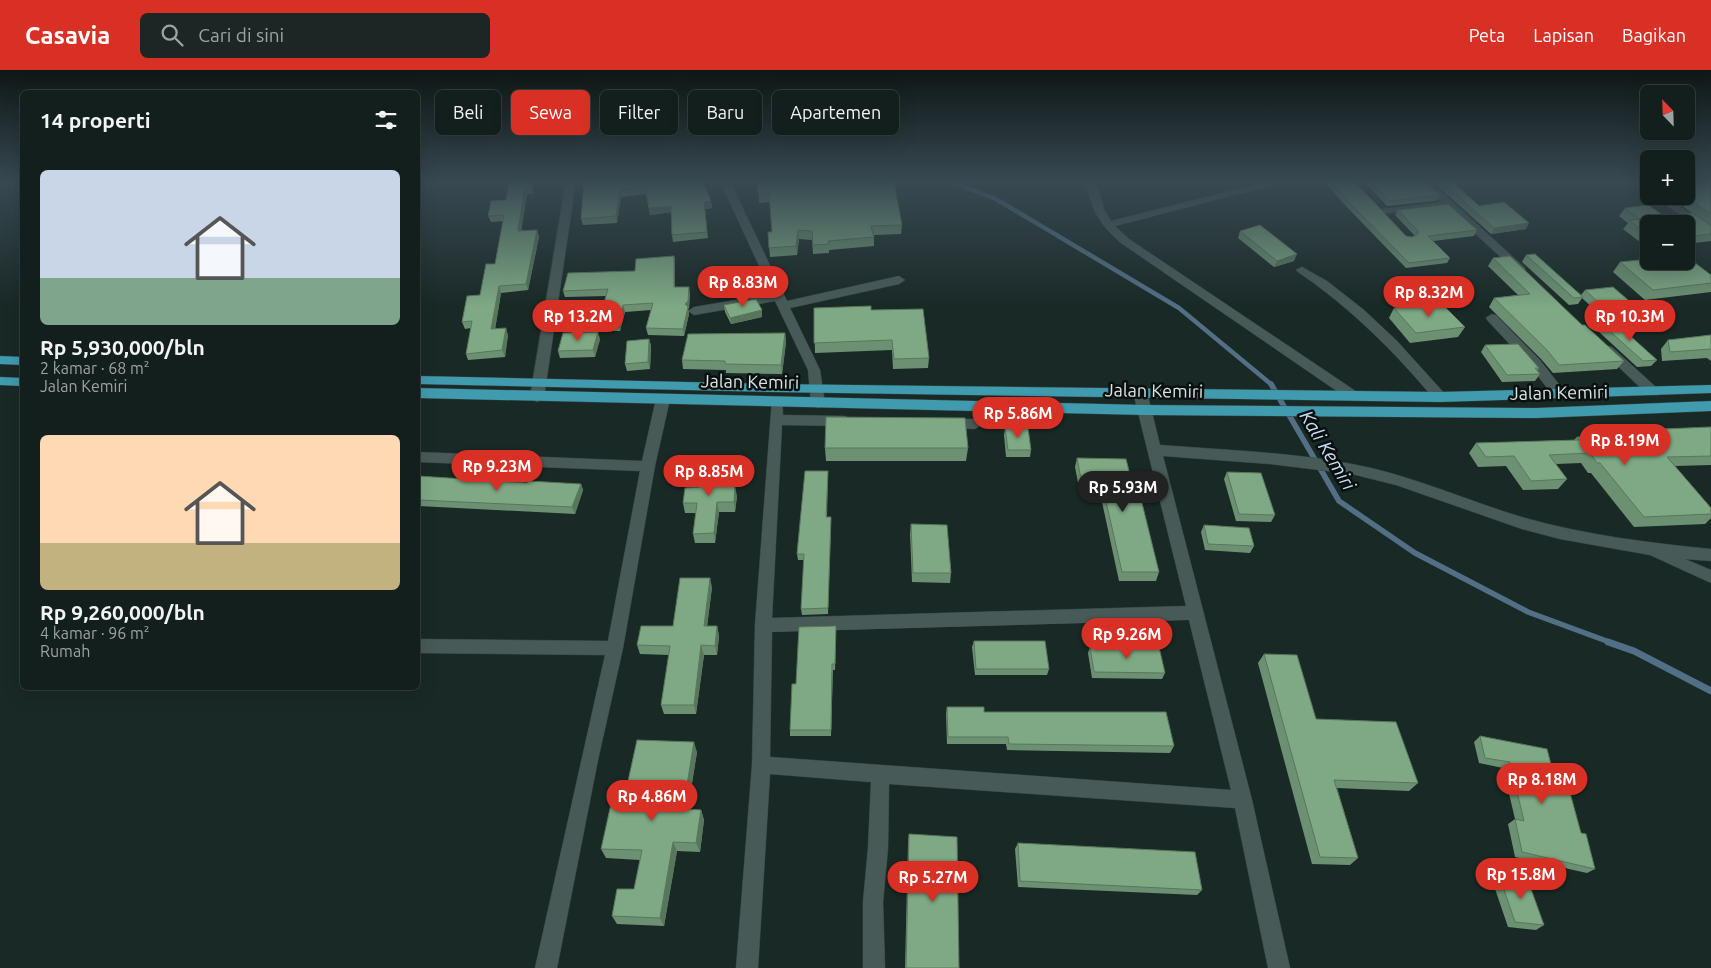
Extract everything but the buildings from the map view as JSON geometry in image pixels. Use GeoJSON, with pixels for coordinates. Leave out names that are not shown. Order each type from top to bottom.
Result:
{"type":"FeatureCollection","features":[{"type":"Feature","properties":{"kind":"highway"},"geometry":{"type":"LineString","coordinates":[[0,360],[20,361]]}},
{"type":"Feature","properties":{"kind":"highway","name":"Jalan Kemiri"},"geometry":{"type":"LineString","coordinates":[[420,380],[1440,397],[1711,390]]}},
{"type":"Feature","properties":{"kind":"highway"},"geometry":{"type":"LineString","coordinates":[[0,381],[20,382]]}},
{"type":"Feature","properties":{"kind":"highway","name":"Jalan Kemiri"},"geometry":{"type":"LineString","coordinates":[[420,393],[663,399],[777,411],[818,403],[1145,410],[1537,413],[1711,406]]}},
{"type":"Feature","properties":{"kind":"street"},"geometry":{"type":"LineString","coordinates":[[537,397],[565,223]]}},
{"type":"Feature","properties":{"kind":"street"},"geometry":{"type":"LineString","coordinates":[[745,223],[814,370],[818,403]]}},
{"type":"Feature","properties":{"kind":"street"},"geometry":{"type":"LineString","coordinates":[[1107,224],[1112,223]]}},
{"type":"Feature","properties":{"kind":"street"},"geometry":{"type":"LineString","coordinates":[[1469,223],[1528,276]]}},
{"type":"Feature","properties":{"kind":"street"},"geometry":{"type":"LineString","coordinates":[[1697,223],[1711,233]]}},
{"type":"Feature","properties":{"kind":"street"},"geometry":{"type":"LineString","coordinates":[[1107,224],[1125,241],[1352,395]]}},
{"type":"Feature","properties":{"kind":"street"},"geometry":{"type":"LineString","coordinates":[[1302,270],[1337,293],[1376,326],[1440,397]]}},
{"type":"Feature","properties":{"kind":"street"},"geometry":{"type":"LineString","coordinates":[[694,311],[783,301],[899,280]]}},
{"type":"Feature","properties":{"kind":"street"},"geometry":{"type":"LineString","coordinates":[[1492,318],[1535,363],[1560,395]]}},
{"type":"Feature","properties":{"kind":"street"},"geometry":{"type":"LineString","coordinates":[[1599,342],[1653,392]]}},
{"type":"Feature","properties":{"kind":"street"},"geometry":{"type":"LineString","coordinates":[[1140,392],[1242,800],[1278,968]]}},
{"type":"Feature","properties":{"kind":"street"},"geometry":{"type":"LineString","coordinates":[[546,968],[589,760],[615,648],[648,466],[663,399]]}},
{"type":"Feature","properties":{"kind":"street"},"geometry":{"type":"LineString","coordinates":[[747,968],[750,949],[761,765],[763,625],[777,411],[856,422]]}},
{"type":"Feature","properties":{"kind":"street"},"geometry":{"type":"LineString","coordinates":[[935,424],[975,424]]}},
{"type":"Feature","properties":{"kind":"street"},"geometry":{"type":"LineString","coordinates":[[1156,450],[1352,469],[1398,480],[1522,523],[1604,542],[1649,549],[1711,555]]}},
{"type":"Feature","properties":{"kind":"street"},"geometry":{"type":"LineString","coordinates":[[420,457],[648,466]]}},
{"type":"Feature","properties":{"kind":"street"},"geometry":{"type":"LineString","coordinates":[[1649,549],[1711,578]]}},
{"type":"Feature","properties":{"kind":"street"},"geometry":{"type":"LineString","coordinates":[[763,625],[1195,613]]}},
{"type":"Feature","properties":{"kind":"street"},"geometry":{"type":"LineString","coordinates":[[420,646],[615,648]]}},
{"type":"Feature","properties":{"kind":"street"},"geometry":{"type":"LineString","coordinates":[[761,765],[1242,800]]}},
{"type":"Feature","properties":{"kind":"street"},"geometry":{"type":"LineString","coordinates":[[874,968],[873,902],[878,848],[878,796],[881,775]]}},
{"type":"Feature","properties":{"kind":"waterway","name":"Kali Kemiri"},"geometry":{"type":"LineString","coordinates":[[1036,223],[1179,308],[1271,384]]}},
{"type":"Feature","properties":{"kind":"waterway","name":"Kali Kemiri"},"geometry":{"type":"LineString","coordinates":[[1271,384],[1339,501],[1415,553],[1528,612],[1612,643]]}},
{"type":"Feature","properties":{"kind":"waterway","name":"Kali Kemiri"},"geometry":{"type":"LineString","coordinates":[[1608,642],[1634,651],[1711,691]]}}]}
